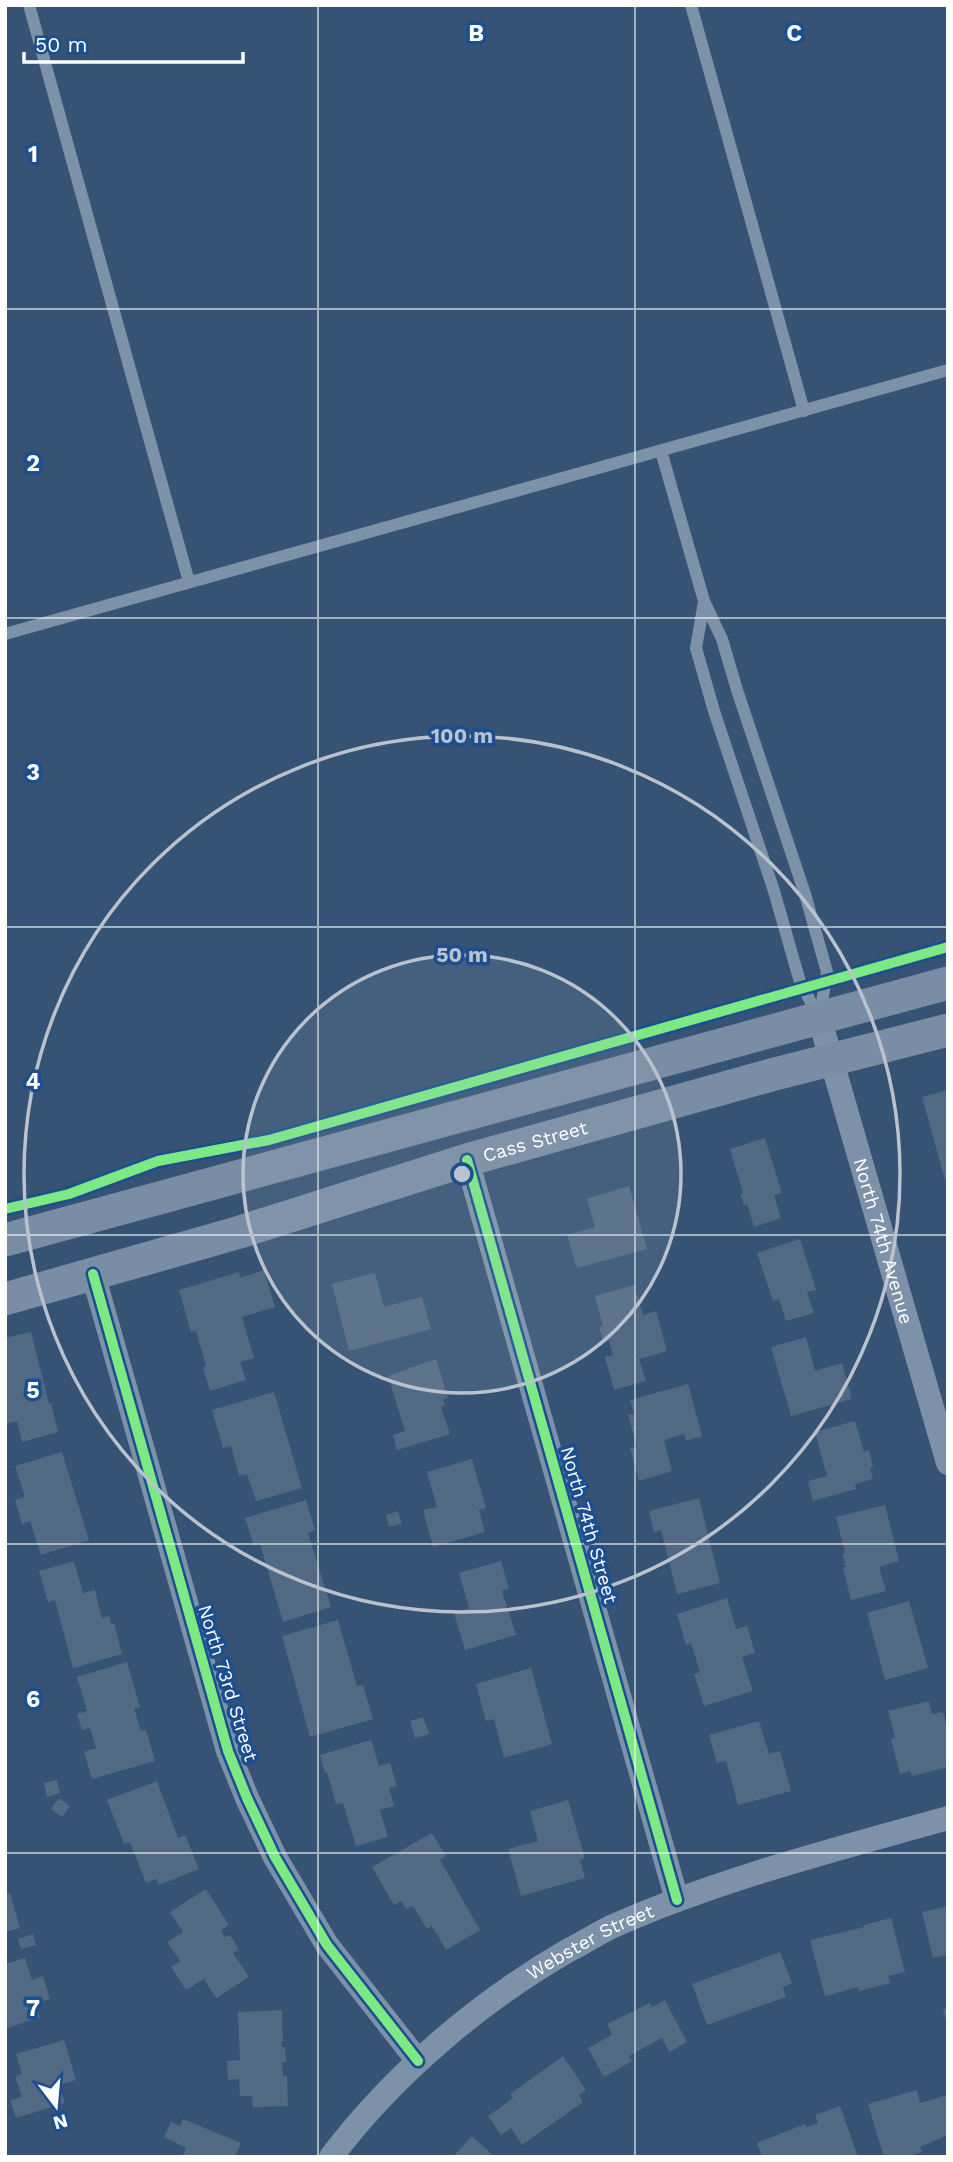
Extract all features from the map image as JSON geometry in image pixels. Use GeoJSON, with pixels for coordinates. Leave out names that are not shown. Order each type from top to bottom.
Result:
{"type":"FeatureCollection","features":[{"type":"Feature","properties":{"kind":"main road"},"geometry":{"type":"LineString","coordinates":[[5,1240],[948,983]]}},
{"type":"Feature","properties":{"kind":"main road","name":"Cass Street"},"geometry":{"type":"LineString","coordinates":[[5,1299],[240,1232],[467,1160],[771,1075],[948,1030]]}},
{"type":"Feature","properties":{"kind":"street","name":"North 74th Avenue"},"geometry":{"type":"LineString","coordinates":[[819,1017],[948,1463]]}},
{"type":"Feature","properties":{"kind":"street","name":"North 74th Street"},"geometry":{"type":"LineString","coordinates":[[467,1160],[677,1900]]}},
{"type":"Feature","properties":{"kind":"street","name":"North 73rd Street"},"geometry":{"type":"LineString","coordinates":[[93,1274],[228,1751],[247,1798],[275,1857],[327,1945],[418,2062]]}},
{"type":"Feature","properties":{"kind":"street","name":"Webster Street"},"geometry":{"type":"LineString","coordinates":[[331,2157],[350,2131],[418,2062],[472,2014],[540,1967],[608,1928],[740,1878],[948,1818]]}},
{"type":"Feature","properties":{"kind":"lane"},"geometry":{"type":"LineString","coordinates":[[29,5],[189,582]]}},
{"type":"Feature","properties":{"kind":"lane"},"geometry":{"type":"LineString","coordinates":[[691,5],[804,411]]}},
{"type":"Feature","properties":{"kind":"lane"},"geometry":{"type":"LineString","coordinates":[[5,634],[948,370]]}},
{"type":"Feature","properties":{"kind":"lane"},"geometry":{"type":"LineString","coordinates":[[661,451],[704,601],[722,639],[805,894],[827,972],[819,1017]]}},
{"type":"Feature","properties":{"kind":"lane"},"geometry":{"type":"LineString","coordinates":[[704,601],[696,648],[714,711],[774,891],[800,982],[819,1017]]}},
{"type":"Feature","properties":{"kind":"building"},"geometry":{"type":"Polygon","coordinates":[[[948,1090],[948,1179],[945,1180],[922,1097],[948,1090]]]}},
{"type":"Feature","properties":{"kind":"building"},"geometry":{"type":"Polygon","coordinates":[[[765,1138],[782,1193],[774,1195],[781,1218],[754,1227],[747,1204],[744,1205],[740,1194],[743,1193],[730,1149],[765,1138]]]}},
{"type":"Feature","properties":{"kind":"building"},"geometry":{"type":"Polygon","coordinates":[[[629,1186],[647,1249],[577,1268],[567,1235],[595,1227],[587,1199],[629,1186]]]}},
{"type":"Feature","properties":{"kind":"building"},"geometry":{"type":"Polygon","coordinates":[[[800,1239],[816,1290],[807,1292],[814,1313],[786,1321],[779,1299],[773,1301],[757,1253],[800,1239]]]}},
{"type":"Feature","properties":{"kind":"building"},"geometry":{"type":"Polygon","coordinates":[[[264,1270],[275,1307],[242,1317],[254,1358],[240,1362],[246,1380],[210,1391],[196,1331],[191,1332],[179,1290],[239,1272],[240,1278],[264,1270]]]}},
{"type":"Feature","properties":{"kind":"building"},"geometry":{"type":"Polygon","coordinates":[[[375,1273],[384,1307],[422,1297],[431,1329],[349,1351],[332,1284],[375,1273]]]}},
{"type":"Feature","properties":{"kind":"building"},"geometry":{"type":"Polygon","coordinates":[[[634,1285],[643,1315],[656,1311],[667,1351],[639,1359],[646,1381],[614,1390],[605,1357],[613,1355],[609,1341],[604,1343],[599,1327],[603,1326],[595,1296],[634,1285]]]}},
{"type":"Feature","properties":{"kind":"building"},"geometry":{"type":"Polygon","coordinates":[[[31,1332],[58,1432],[22,1442],[17,1421],[5,1424],[5,1338],[31,1332]]]}},
{"type":"Feature","properties":{"kind":"building"},"geometry":{"type":"Polygon","coordinates":[[[806,1337],[815,1371],[842,1363],[852,1399],[791,1416],[771,1347],[806,1337]]]}},
{"type":"Feature","properties":{"kind":"building"},"geometry":{"type":"Polygon","coordinates":[[[436,1359],[448,1398],[443,1399],[445,1405],[441,1407],[450,1434],[397,1450],[393,1435],[405,1431],[388,1376],[436,1359]]]}},
{"type":"Feature","properties":{"kind":"building"},"geometry":{"type":"Polygon","coordinates":[[[688,1384],[702,1436],[686,1441],[684,1434],[664,1440],[672,1471],[639,1481],[630,1448],[637,1447],[628,1415],[634,1414],[630,1400],[688,1384]]]}},
{"type":"Feature","properties":{"kind":"building"},"geometry":{"type":"Polygon","coordinates":[[[274,1392],[302,1488],[256,1501],[247,1474],[239,1476],[231,1446],[223,1448],[212,1410],[274,1392]]]}},
{"type":"Feature","properties":{"kind":"building"},"geometry":{"type":"Polygon","coordinates":[[[855,1421],[864,1452],[869,1450],[873,1479],[855,1484],[856,1489],[813,1501],[808,1481],[827,1476],[815,1432],[855,1421]]]}},
{"type":"Feature","properties":{"kind":"building"},"geometry":{"type":"Polygon","coordinates":[[[62,1452],[89,1540],[41,1555],[30,1521],[22,1524],[15,1500],[25,1497],[15,1466],[62,1452]]]}},
{"type":"Feature","properties":{"kind":"building"},"geometry":{"type":"Polygon","coordinates":[[[472,1459],[486,1508],[479,1510],[485,1532],[433,1547],[423,1510],[437,1507],[427,1472],[472,1459]]]}},
{"type":"Feature","properties":{"kind":"building"},"geometry":{"type":"Polygon","coordinates":[[[699,1498],[720,1583],[677,1594],[661,1530],[654,1532],[649,1511],[699,1498]]]}},
{"type":"Feature","properties":{"kind":"building"},"geometry":{"type":"Polygon","coordinates":[[[306,1500],[315,1530],[308,1533],[331,1607],[283,1622],[260,1544],[254,1546],[245,1518],[306,1500]]]}},
{"type":"Feature","properties":{"kind":"building"},"geometry":{"type":"Polygon","coordinates":[[[885,1505],[899,1561],[879,1567],[886,1591],[851,1600],[843,1568],[846,1567],[842,1553],[845,1553],[836,1517],[885,1505]]]}},
{"type":"Feature","properties":{"kind":"building"},"geometry":{"type":"Polygon","coordinates":[[[398,1511],[402,1524],[389,1527],[386,1515],[398,1511]]]}},
{"type":"Feature","properties":{"kind":"building"},"geometry":{"type":"Polygon","coordinates":[[[74,1561],[83,1593],[95,1590],[102,1618],[109,1616],[111,1624],[114,1623],[122,1654],[73,1668],[55,1600],[48,1602],[39,1571],[74,1561]]]}},
{"type":"Feature","properties":{"kind":"building"},"geometry":{"type":"Polygon","coordinates":[[[501,1561],[509,1589],[502,1591],[516,1635],[465,1650],[454,1613],[469,1608],[459,1573],[501,1561]]]}},
{"type":"Feature","properties":{"kind":"building"},"geometry":{"type":"Polygon","coordinates":[[[727,1598],[736,1629],[747,1626],[755,1653],[742,1657],[753,1691],[704,1706],[694,1674],[700,1672],[691,1643],[686,1645],[677,1614],[727,1598]]]}},
{"type":"Feature","properties":{"kind":"building"},"geometry":{"type":"Polygon","coordinates":[[[909,1601],[928,1668],[885,1680],[867,1613],[909,1601]]]}},
{"type":"Feature","properties":{"kind":"building"},"geometry":{"type":"Polygon","coordinates":[[[338,1620],[357,1686],[363,1685],[373,1719],[310,1737],[282,1636],[338,1620]]]}},
{"type":"Feature","properties":{"kind":"building"},"geometry":{"type":"Polygon","coordinates":[[[127,1662],[140,1707],[134,1708],[141,1731],[146,1729],[155,1761],[92,1779],[84,1752],[96,1748],[90,1728],[82,1730],[77,1714],[87,1711],[77,1677],[127,1662]]]}},
{"type":"Feature","properties":{"kind":"building"},"geometry":{"type":"Polygon","coordinates":[[[531,1668],[552,1744],[504,1758],[494,1719],[486,1721],[476,1684],[531,1668]]]}},
{"type":"Feature","properties":{"kind":"building"},"geometry":{"type":"Polygon","coordinates":[[[929,1701],[932,1714],[943,1712],[948,1732],[948,1767],[912,1776],[910,1771],[900,1774],[891,1739],[895,1737],[888,1711],[929,1701]]]}},
{"type":"Feature","properties":{"kind":"building"},"geometry":{"type":"Polygon","coordinates":[[[423,1717],[429,1734],[415,1738],[410,1721],[423,1717]]]}},
{"type":"Feature","properties":{"kind":"building"},"geometry":{"type":"Polygon","coordinates":[[[759,1721],[769,1754],[780,1751],[791,1791],[738,1805],[726,1761],[717,1763],[709,1735],[759,1721]]]}},
{"type":"Feature","properties":{"kind":"building"},"geometry":{"type":"Polygon","coordinates":[[[371,1740],[379,1766],[390,1763],[397,1786],[389,1788],[394,1806],[380,1810],[388,1837],[356,1846],[343,1803],[336,1804],[320,1755],[371,1740]]]}},
{"type":"Feature","properties":{"kind":"building"},"geometry":{"type":"Polygon","coordinates":[[[57,1780],[60,1793],[47,1797],[44,1783],[57,1780]]]}},
{"type":"Feature","properties":{"kind":"building"},"geometry":{"type":"Polygon","coordinates":[[[157,1781],[178,1838],[185,1835],[199,1869],[159,1885],[157,1879],[146,1883],[130,1842],[124,1844],[107,1800],[157,1781]]]}},
{"type":"Feature","properties":{"kind":"building"},"geometry":{"type":"Polygon","coordinates":[[[59,1798],[70,1806],[62,1817],[51,1809],[59,1798]]]}},
{"type":"Feature","properties":{"kind":"building"},"geometry":{"type":"Polygon","coordinates":[[[568,1800],[585,1858],[580,1860],[585,1878],[521,1896],[508,1849],[538,1841],[530,1811],[568,1800]]]}},
{"type":"Feature","properties":{"kind":"building"},"geometry":{"type":"Polygon","coordinates":[[[432,1833],[446,1856],[440,1860],[480,1930],[446,1950],[432,1926],[427,1929],[413,1906],[406,1909],[401,1901],[394,1905],[372,1867],[432,1833]]]}},
{"type":"Feature","properties":{"kind":"building"},"geometry":{"type":"Polygon","coordinates":[[[206,1889],[229,1925],[221,1930],[225,1937],[230,1935],[239,1950],[233,1953],[249,1977],[216,1998],[204,1979],[186,1990],[171,1967],[180,1961],[167,1942],[183,1932],[170,1912],[206,1889]]]}},
{"type":"Feature","properties":{"kind":"building"},"geometry":{"type":"Polygon","coordinates":[[[10,1893],[20,1928],[5,1932],[5,1895],[10,1893]]]}},
{"type":"Feature","properties":{"kind":"building"},"geometry":{"type":"Polygon","coordinates":[[[948,1906],[948,1955],[933,1958],[922,1912],[948,1906]]]}},
{"type":"Feature","properties":{"kind":"building"},"geometry":{"type":"Polygon","coordinates":[[[891,1918],[905,1972],[888,1976],[890,1983],[859,1991],[858,1987],[825,1996],[810,1940],[891,1918]]]}},
{"type":"Feature","properties":{"kind":"building"},"geometry":{"type":"Polygon","coordinates":[[[33,1934],[36,1945],[21,1949],[18,1939],[33,1934]]]}},
{"type":"Feature","properties":{"kind":"building"},"geometry":{"type":"Polygon","coordinates":[[[780,1952],[792,1983],[783,1987],[786,1997],[707,2025],[692,1984],[780,1952]]]}},
{"type":"Feature","properties":{"kind":"building"},"geometry":{"type":"Polygon","coordinates":[[[25,1958],[32,1980],[43,1976],[50,1999],[36,2004],[40,2017],[5,2029],[5,1964],[25,1958]]]}},
{"type":"Feature","properties":{"kind":"building"},"geometry":{"type":"Polygon","coordinates":[[[665,2000],[687,2042],[669,2052],[662,2038],[629,2056],[632,2061],[604,2077],[588,2048],[612,2035],[607,2024],[650,2003],[652,2007],[665,2000]]]}},
{"type":"Feature","properties":{"kind":"building"},"geometry":{"type":"Polygon","coordinates":[[[948,2007],[948,2024],[947,2025],[943,2009],[948,2007]]]}},
{"type":"Feature","properties":{"kind":"building"},"geometry":{"type":"Polygon","coordinates":[[[282,2010],[281,2042],[282,2047],[285,2047],[286,2062],[282,2062],[283,2076],[287,2076],[288,2106],[253,2107],[252,2096],[240,2096],[239,2079],[228,2080],[227,2061],[240,2060],[238,2012],[282,2010]]]}},
{"type":"Feature","properties":{"kind":"building"},"geometry":{"type":"Polygon","coordinates":[[[64,2040],[76,2080],[59,2085],[65,2103],[16,2118],[10,2100],[22,2097],[15,2076],[22,2074],[16,2054],[64,2040]]]}},
{"type":"Feature","properties":{"kind":"building"},"geometry":{"type":"Polygon","coordinates":[[[563,2056],[586,2090],[579,2095],[583,2102],[522,2145],[511,2128],[501,2135],[488,2116],[513,2098],[510,2094],[563,2056]]]}},
{"type":"Feature","properties":{"kind":"building"},"geometry":{"type":"Polygon","coordinates":[[[917,2090],[920,2103],[948,2095],[948,2135],[920,2147],[922,2152],[906,2157],[884,2157],[868,2104],[917,2090]]]}},
{"type":"Feature","properties":{"kind":"building"},"geometry":{"type":"Polygon","coordinates":[[[840,2106],[858,2157],[762,2157],[757,2143],[805,2124],[807,2127],[818,2123],[815,2115],[840,2106]]]}},
{"type":"Feature","properties":{"kind":"building"},"geometry":{"type":"Polygon","coordinates":[[[183,2119],[241,2143],[235,2157],[182,2157],[186,2148],[164,2137],[171,2122],[180,2126],[183,2119]]]}},
{"type":"Feature","properties":{"kind":"building"},"geometry":{"type":"Polygon","coordinates":[[[472,2136],[495,2157],[453,2157],[472,2136]]]}},
{"type":"Feature","properties":{"kind":"cycle path"},"geometry":{"type":"LineString","coordinates":[[5,1209],[69,1194],[158,1161],[269,1140],[948,947]]}},
{"type":"Feature","properties":{"kind":"cycle path"},"geometry":{"type":"LineString","coordinates":[[467,1160],[677,1900]]}},
{"type":"Feature","properties":{"kind":"cycle path"},"geometry":{"type":"LineString","coordinates":[[93,1274],[228,1751],[247,1798],[275,1857],[327,1945],[418,2061]]}}]}
